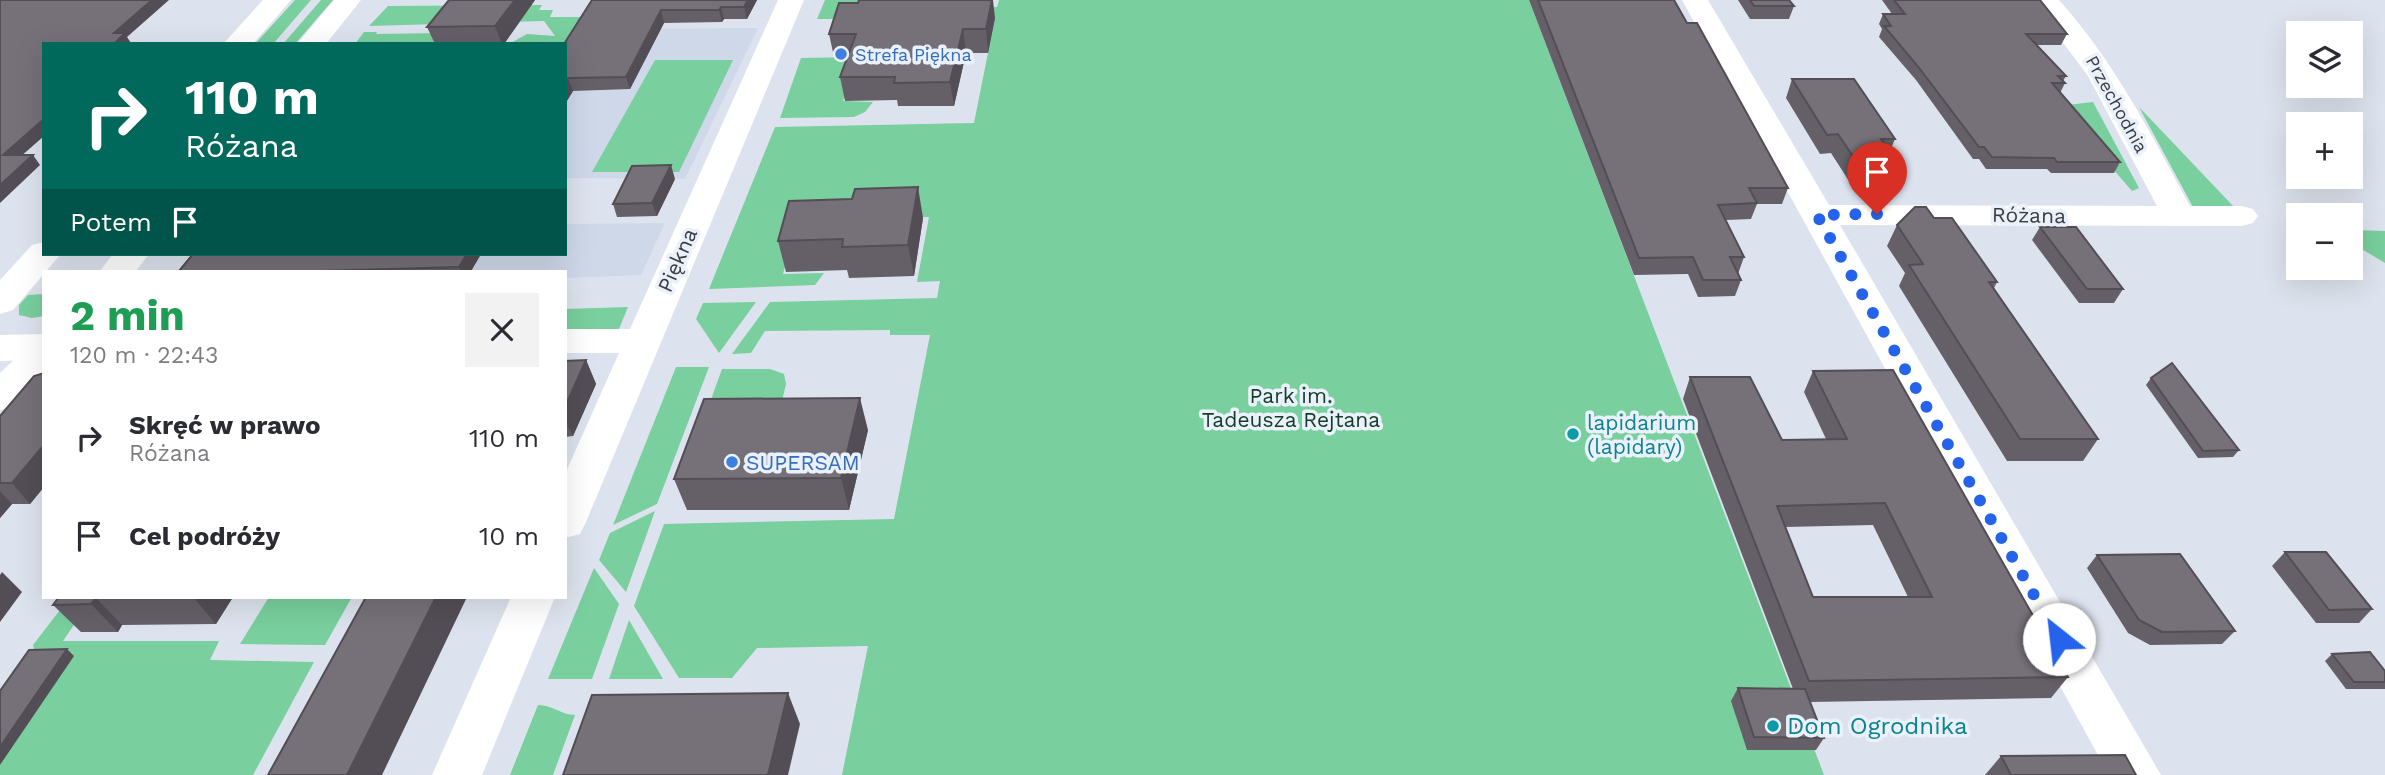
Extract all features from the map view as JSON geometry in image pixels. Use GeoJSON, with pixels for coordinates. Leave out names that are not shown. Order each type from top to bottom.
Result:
{"type":"FeatureCollection","features":[{"type":"Feature","properties":{"kind":"street"},"geometry":{"type":"LineString","coordinates":[[239,42],[278,0]]}},
{"type":"Feature","properties":{"kind":"street"},"geometry":{"type":"LineString","coordinates":[[313,42],[348,0]]}},
{"type":"Feature","properties":{"kind":"street","name":"Piękna"},"geometry":{"type":"LineString","coordinates":[[567,517],[791,0]]}},
{"type":"Feature","properties":{"kind":"street"},"geometry":{"type":"LineString","coordinates":[[1695,0],[2136,775]]}},
{"type":"Feature","properties":{"kind":"street","name":"Przechodnia"},"geometry":{"type":"LineString","coordinates":[[2044,0],[2065,21],[2091,55],[2179,216]]}},
{"type":"Feature","properties":{"kind":"street","name":"Różana"},"geometry":{"type":"LineString","coordinates":[[1817,215],[2241,216]]}},
{"type":"Feature","properties":{"kind":"street"},"geometry":{"type":"LineString","coordinates":[[0,302],[42,255]]}},
{"type":"Feature","properties":{"kind":"street"},"geometry":{"type":"LineString","coordinates":[[118,270],[130,256]]}},
{"type":"Feature","properties":{"kind":"street"},"geometry":{"type":"LineString","coordinates":[[567,341],[642,341]]}},
{"type":"Feature","properties":{"kind":"street"},"geometry":{"type":"LineString","coordinates":[[0,348],[42,346]]}},
{"type":"Feature","properties":{"kind":"street"},"geometry":{"type":"LineString","coordinates":[[0,396],[42,355]]}},
{"type":"Feature","properties":{"kind":"street"},"geometry":{"type":"LineString","coordinates":[[457,775],[532,599]]}},
{"type":"Feature","properties":{"kind":"shaded area"},"geometry":{"type":"Polygon","coordinates":[[[758,28],[685,179],[567,178],[567,43],[607,29],[758,28]]]}},
{"type":"Feature","properties":{"kind":"shaded area"},"geometry":{"type":"Polygon","coordinates":[[[665,223],[641,275],[567,278],[567,270],[200,270],[211,256],[567,256],[567,224],[665,223]]]}},
{"type":"Feature","properties":{"kind":"green space"},"geometry":{"type":"Polygon","coordinates":[[[295,0],[311,0],[275,42],[257,42],[295,0]]]}},
{"type":"Feature","properties":{"kind":"green space"},"geometry":{"type":"Polygon","coordinates":[[[321,0],[333,0],[297,42],[285,42],[321,0]]]}},
{"type":"Feature","properties":{"kind":"green space","name":"Park im. Tadeusza Rejtana"},"geometry":{"type":"Polygon","coordinates":[[[825,0],[977,0],[976,8],[997,7],[999,0],[1529,0],[1824,775],[842,775],[868,646],[757,648],[732,678],[679,678],[634,606],[664,524],[894,519],[930,335],[890,335],[890,330],[765,331],[751,353],[732,354],[770,302],[937,298],[940,281],[917,282],[929,217],[857,218],[795,230],[783,274],[824,273],[815,285],[709,289],[775,127],[974,123],[995,18],[817,19],[825,0]]]}},
{"type":"Feature","properties":{"kind":"green space"},"geometry":{"type":"Polygon","coordinates":[[[542,5],[539,10],[553,10],[550,17],[591,17],[567,42],[513,42],[527,34],[555,36],[544,21],[369,26],[388,6],[542,5]]]}},
{"type":"Feature","properties":{"kind":"green space"},"geometry":{"type":"Polygon","coordinates":[[[364,32],[440,33],[433,42],[356,42],[364,32]]]}},
{"type":"Feature","properties":{"kind":"green space"},"geometry":{"type":"Polygon","coordinates":[[[858,57],[843,101],[873,102],[865,112],[854,117],[780,118],[801,58],[858,57]]]}},
{"type":"Feature","properties":{"kind":"green space"},"geometry":{"type":"Polygon","coordinates":[[[655,60],[733,60],[679,172],[592,172],[655,60]]]}},
{"type":"Feature","properties":{"kind":"green space"},"geometry":{"type":"Polygon","coordinates":[[[2093,102],[2139,188],[2132,191],[2058,106],[2093,102]]]}},
{"type":"Feature","properties":{"kind":"green space"},"geometry":{"type":"Polygon","coordinates":[[[2139,107],[2234,207],[2193,207],[2139,107]]]}},
{"type":"Feature","properties":{"kind":"green space"},"geometry":{"type":"Polygon","coordinates":[[[2363,230],[2385,231],[2385,263],[2363,250],[2363,230]]]}},
{"type":"Feature","properties":{"kind":"green space"},"geometry":{"type":"Polygon","coordinates":[[[42,294],[42,316],[32,318],[19,315],[19,305],[28,295],[42,294]]]}},
{"type":"Feature","properties":{"kind":"green space"},"geometry":{"type":"Polygon","coordinates":[[[756,302],[719,353],[696,319],[703,303],[756,302]]]}},
{"type":"Feature","properties":{"kind":"green space"},"geometry":{"type":"Polygon","coordinates":[[[628,307],[619,329],[567,330],[567,309],[628,307]]]}},
{"type":"Feature","properties":{"kind":"green space"},"geometry":{"type":"Polygon","coordinates":[[[676,367],[709,367],[657,504],[613,525],[676,367]]]}},
{"type":"Feature","properties":{"kind":"green space"},"geometry":{"type":"Polygon","coordinates":[[[722,369],[770,369],[784,374],[786,384],[777,422],[702,424],[722,369]]]}},
{"type":"Feature","properties":{"kind":"green space"},"geometry":{"type":"Polygon","coordinates":[[[655,511],[626,592],[599,560],[610,533],[655,511]]]}},
{"type":"Feature","properties":{"kind":"green space"},"geometry":{"type":"Polygon","coordinates":[[[594,568],[619,604],[592,679],[548,679],[594,568]]]}},
{"type":"Feature","properties":{"kind":"green space"},"geometry":{"type":"Polygon","coordinates":[[[68,599],[92,599],[63,641],[219,641],[210,660],[314,662],[253,775],[0,775],[0,765],[36,657],[33,645],[68,599]]]}},
{"type":"Feature","properties":{"kind":"green space"},"geometry":{"type":"Polygon","coordinates":[[[268,599],[351,599],[325,645],[240,644],[268,599]]]}},
{"type":"Feature","properties":{"kind":"green space"},"geometry":{"type":"Polygon","coordinates":[[[629,620],[663,679],[609,679],[629,620]]]}},
{"type":"Feature","properties":{"kind":"green space"},"geometry":{"type":"Polygon","coordinates":[[[538,705],[575,715],[553,775],[510,775],[538,705]]]}},
{"type":"Feature","properties":{"kind":"building"},"geometry":{"type":"Polygon","coordinates":[[[0,0],[152,0],[114,33],[125,33],[116,42],[42,42],[42,121],[3,155],[33,155],[0,185],[0,0]]]}},
{"type":"Feature","properties":{"kind":"building"},"geometry":{"type":"Polygon","coordinates":[[[449,0],[515,0],[495,26],[427,27],[449,0]]]}},
{"type":"Feature","properties":{"kind":"building"},"geometry":{"type":"Polygon","coordinates":[[[592,0],[748,0],[744,7],[721,7],[719,10],[661,10],[626,77],[567,80],[565,42],[592,0]]]}},
{"type":"Feature","properties":{"kind":"building"},"geometry":{"type":"Polygon","coordinates":[[[859,0],[992,0],[986,29],[963,29],[950,82],[894,83],[895,77],[840,77],[856,34],[829,34],[839,3],[858,3],[859,0]]]}},
{"type":"Feature","properties":{"kind":"building"},"geometry":{"type":"Polygon","coordinates":[[[1538,0],[1674,0],[1687,23],[1697,23],[1788,188],[1749,188],[1757,203],[1718,205],[1744,257],[1730,257],[1741,280],[1703,280],[1693,257],[1639,258],[1538,0]]]}},
{"type":"Feature","properties":{"kind":"building"},"geometry":{"type":"Polygon","coordinates":[[[1750,0],[1789,0],[1794,6],[1754,6],[1750,0]]]}},
{"type":"Feature","properties":{"kind":"building"},"geometry":{"type":"Polygon","coordinates":[[[1894,0],[2040,0],[2067,34],[2026,34],[2066,76],[2058,76],[2065,83],[2052,83],[2120,162],[2057,162],[2054,158],[1992,157],[1984,147],[1979,147],[1884,26],[1891,26],[1883,14],[1905,14],[1894,0]]]}},
{"type":"Feature","properties":{"kind":"building"},"geometry":{"type":"Polygon","coordinates":[[[1792,79],[1854,79],[1895,139],[1881,139],[1899,163],[1895,164],[1901,172],[1864,173],[1838,134],[1827,135],[1792,79]]]}},
{"type":"Feature","properties":{"kind":"building"},"geometry":{"type":"Polygon","coordinates":[[[671,165],[652,203],[613,204],[632,166],[671,165]]]}},
{"type":"Feature","properties":{"kind":"building"},"geometry":{"type":"Polygon","coordinates":[[[918,187],[908,245],[842,247],[843,239],[778,241],[789,201],[852,199],[855,189],[918,187]]]}},
{"type":"Feature","properties":{"kind":"building"},"geometry":{"type":"Polygon","coordinates":[[[1915,207],[1926,207],[1934,218],[1952,218],[1997,282],[1989,282],[2098,439],[2020,439],[1909,265],[1923,264],[1897,225],[1915,207]]]}},
{"type":"Feature","properties":{"kind":"building"},"geometry":{"type":"Polygon","coordinates":[[[2040,227],[2076,227],[2123,289],[2087,289],[2040,227]]]}},
{"type":"Feature","properties":{"kind":"building"},"geometry":{"type":"Polygon","coordinates":[[[191,256],[466,256],[459,267],[180,270],[191,256]]]}},
{"type":"Feature","properties":{"kind":"building"},"geometry":{"type":"Polygon","coordinates":[[[586,360],[567,403],[567,361],[586,360]]]}},
{"type":"Feature","properties":{"kind":"building"},"geometry":{"type":"Polygon","coordinates":[[[2172,363],[2239,450],[2203,451],[2151,378],[2172,363]]]}},
{"type":"Feature","properties":{"kind":"building"},"geometry":{"type":"Polygon","coordinates":[[[1893,370],[2068,677],[1809,681],[1690,377],[1750,377],[1782,440],[1847,439],[1813,371],[1893,370]],[[1885,503],[1777,506],[1813,597],[1932,597],[1885,503]]]}},
{"type":"Feature","properties":{"kind":"building"},"geometry":{"type":"Polygon","coordinates":[[[42,374],[42,447],[12,483],[0,483],[0,416],[34,376],[42,374]]]}},
{"type":"Feature","properties":{"kind":"building"},"geometry":{"type":"Polygon","coordinates":[[[860,398],[841,478],[674,479],[704,399],[860,398]]]}},
{"type":"Feature","properties":{"kind":"building"},"geometry":{"type":"Polygon","coordinates":[[[2285,552],[2326,552],[2372,609],[2329,610],[2285,552]]]}},
{"type":"Feature","properties":{"kind":"building"},"geometry":{"type":"Polygon","coordinates":[[[2180,554],[2235,631],[2162,632],[2139,620],[2097,555],[2180,554]]]}},
{"type":"Feature","properties":{"kind":"building"},"geometry":{"type":"Polygon","coordinates":[[[58,599],[95,599],[91,604],[53,605],[58,599]]]}},
{"type":"Feature","properties":{"kind":"building"},"geometry":{"type":"Polygon","coordinates":[[[365,599],[435,599],[347,775],[268,775],[365,599]]]}},
{"type":"Feature","properties":{"kind":"building"},"geometry":{"type":"Polygon","coordinates":[[[67,649],[0,747],[0,691],[29,650],[67,649]]]}},
{"type":"Feature","properties":{"kind":"building"},"geometry":{"type":"Polygon","coordinates":[[[2370,652],[2385,671],[2385,682],[2354,682],[2332,654],[2370,652]]]}},
{"type":"Feature","properties":{"kind":"building","name":"Dom Ogrodnika"},"geometry":{"type":"Polygon","coordinates":[[[1738,688],[1805,689],[1824,738],[1754,737],[1738,688]]]}},
{"type":"Feature","properties":{"kind":"building"},"geometry":{"type":"Polygon","coordinates":[[[788,693],[768,775],[563,775],[592,695],[788,693]]]}},
{"type":"Feature","properties":{"kind":"building"},"geometry":{"type":"Polygon","coordinates":[[[2125,755],[2136,775],[2011,775],[2001,756],[2125,755]]]}},
{"type":"Feature","properties":{"kind":"place","name":"Strefa Piękna"},"geometry":{"type":"Point","coordinates":[841,54]}},
{"type":"Feature","properties":{"kind":"place","name":"lapidarium (lapidary)"},"geometry":{"type":"Point","coordinates":[1573,434]}},
{"type":"Feature","properties":{"kind":"place","name":"SUPERSAM"},"geometry":{"type":"Point","coordinates":[732,462]}},
{"type":"Feature","properties":{"kind":"place","name":"Dom Ogrodnika"},"geometry":{"type":"Point","coordinates":[1773,726]}},
{"type":"Feature","properties":{"kind":"route"},"geometry":{"type":"LineString","coordinates":[[1877,214],[1817,215],[2059,639]]}}]}
